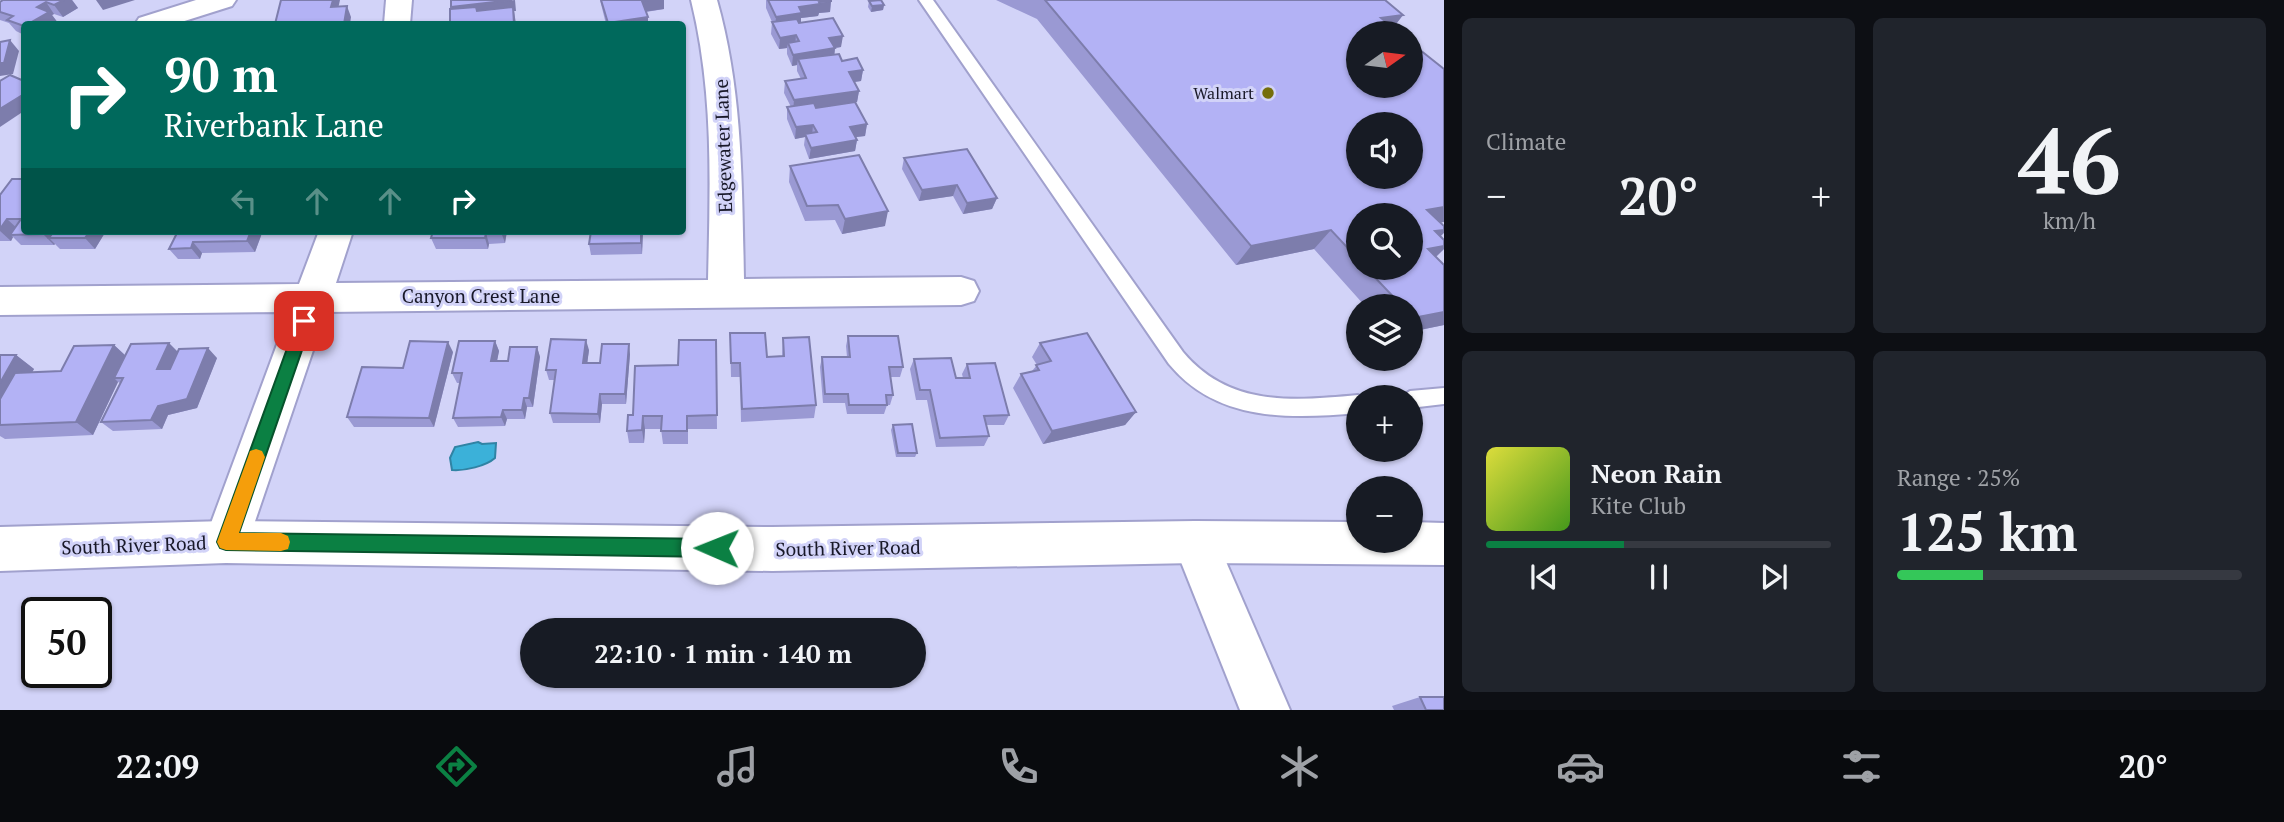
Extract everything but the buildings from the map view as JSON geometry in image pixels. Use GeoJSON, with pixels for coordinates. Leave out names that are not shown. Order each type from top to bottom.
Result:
{"type":"FeatureCollection","features":[{"type":"Feature","properties":{"kind":"street"},"geometry":{"type":"LineString","coordinates":[[158,21],[223,0]]}},
{"type":"Feature","properties":{"kind":"street"},"geometry":{"type":"LineString","coordinates":[[397,21],[399,0]]}},
{"type":"Feature","properties":{"kind":"street","name":"Edgewater Lane"},"geometry":{"type":"LineString","coordinates":[[704,0],[713,28],[723,84],[726,295]]}},
{"type":"Feature","properties":{"kind":"street"},"geometry":{"type":"LineString","coordinates":[[226,542],[335,235]]}},
{"type":"Feature","properties":{"kind":"street","name":"Canyon Crest Lane"},"geometry":{"type":"LineString","coordinates":[[0,301],[726,295],[961,290]]}},
{"type":"Feature","properties":{"kind":"street","name":"South River Road"},"geometry":{"type":"LineString","coordinates":[[0,549],[226,542],[772,549],[1195,542],[1444,544]]}},
{"type":"Feature","properties":{"kind":"street"},"geometry":{"type":"LineString","coordinates":[[1195,542],[1265,710]]}},
{"type":"Feature","properties":{"kind":"lane"},"geometry":{"type":"LineString","coordinates":[[926,0],[1176,358],[1197,381],[1245,402],[1264,406],[1300,408],[1346,405]]}},
{"type":"Feature","properties":{"kind":"lane"},"geometry":{"type":"LineString","coordinates":[[1423,398],[1444,396]]}},
{"type":"Feature","properties":{"kind":"water"},"geometry":{"type":"Polygon","coordinates":[[[478,442],[496,443],[495,458],[475,467],[452,470],[450,458],[455,447],[478,442]]]}},
{"type":"Feature","properties":{"kind":"slow traffic"},"geometry":{"type":"LineString","coordinates":[[256,457],[226,542],[281,542]]}},
{"type":"Feature","properties":{"kind":"place","name":"Walmart"},"geometry":{"type":"Point","coordinates":[1268,93]}},
{"type":"Feature","properties":{"kind":"route"},"geometry":{"type":"LineString","coordinates":[[304,321],[226,542],[717,548]]}}]}
